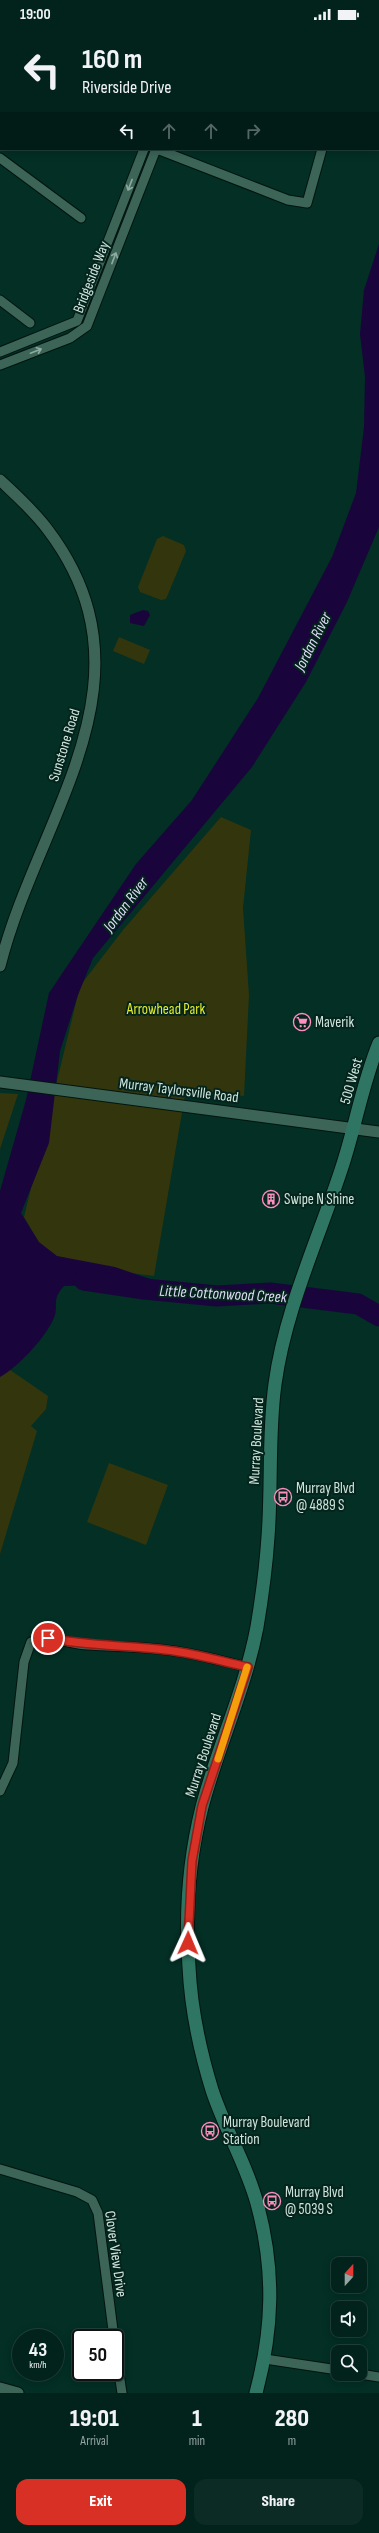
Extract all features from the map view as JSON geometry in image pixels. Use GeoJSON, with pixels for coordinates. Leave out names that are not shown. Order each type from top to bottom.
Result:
{"type":"FeatureCollection","features":[{"type":"Feature","properties":{"kind":"main road","name":"500 West"},"geometry":{"type":"LineString","coordinates":[[355,1128],[368,1076],[379,1043]]}},
{"type":"Feature","properties":{"kind":"main road","name":"Murray Boulevard"},"geometry":{"type":"LineString","coordinates":[[256,2393],[265,2359],[271,2309],[265,2237],[257,2203],[212,2090],[197,2031],[189,1970],[189,1892],[202,1806],[248,1667],[257,1626],[268,1536],[275,1387],[280,1356],[294,1308],[355,1128]]}},
{"type":"Feature","properties":{"kind":"street","name":"Bridgeside Way"},"geometry":{"type":"LineString","coordinates":[[0,352],[77,320],[144,150]]}},
{"type":"Feature","properties":{"kind":"street","name":"Bridgeside Way"},"geometry":{"type":"LineString","coordinates":[[0,365],[70,338],[87,326],[156,150]]}},
{"type":"Feature","properties":{"kind":"street"},"geometry":{"type":"LineString","coordinates":[[159,150],[288,200],[307,203],[322,150]]}},
{"type":"Feature","properties":{"kind":"street"},"geometry":{"type":"LineString","coordinates":[[0,158],[81,218]]}},
{"type":"Feature","properties":{"kind":"street"},"geometry":{"type":"LineString","coordinates":[[0,300],[30,323]]}},
{"type":"Feature","properties":{"kind":"street","name":"Sunstone Road"},"geometry":{"type":"LineString","coordinates":[[0,480],[48,529],[69,564],[85,600],[96,660],[88,728],[77,761],[2,950],[0,966]]}},
{"type":"Feature","properties":{"kind":"street","name":"Murray Taylorsville Road"},"geometry":{"type":"LineString","coordinates":[[0,1082],[379,1132]]}},
{"type":"Feature","properties":{"kind":"street"},"geometry":{"type":"LineString","coordinates":[[0,1791],[13,1763],[24,1662],[31,1642],[39,1638],[48,1638],[87,1645],[166,1650],[197,1654],[248,1667]]}},
{"type":"Feature","properties":{"kind":"street","name":"Clover View Drive"},"geometry":{"type":"LineString","coordinates":[[0,2169],[83,2194],[92,2200],[98,2213],[113,2329]]}},
{"type":"Feature","properties":{"kind":"street"},"geometry":{"type":"LineString","coordinates":[[265,2359],[331,2369]]}},
{"type":"Feature","properties":{"kind":"street"},"geometry":{"type":"LineString","coordinates":[[367,2375],[379,2377]]}},
{"type":"Feature","properties":{"kind":"street"},"geometry":{"type":"LineString","coordinates":[[120,2381],[122,2393]]}},
{"type":"Feature","properties":{"kind":"street"},"geometry":{"type":"LineString","coordinates":[[0,2388],[18,2393]]}},
{"type":"Feature","properties":{"kind":"green space"},"geometry":{"type":"Polygon","coordinates":[[[163,536],[184,545],[186,551],[166,599],[161,600],[140,592],[138,587],[157,539],[163,536]]]}},
{"type":"Feature","properties":{"kind":"green space"},"geometry":{"type":"Polygon","coordinates":[[[119,637],[150,650],[144,664],[113,651],[119,637]]]}},
{"type":"Feature","properties":{"kind":"green space","name":"Arrowhead Park"},"geometry":{"type":"Polygon","coordinates":[[[221,817],[251,830],[243,908],[249,995],[244,1096],[186,1089],[154,1276],[73,1266],[43,1250],[24,1217],[80,986],[123,930],[221,817]]]}},
{"type":"Feature","properties":{"kind":"green space"},"geometry":{"type":"Polygon","coordinates":[[[0,1093],[18,1094],[0,1149],[0,1093]]]}},
{"type":"Feature","properties":{"kind":"green space"},"geometry":{"type":"Polygon","coordinates":[[[0,1363],[48,1396],[46,1409],[31,1426],[37,1431],[0,1554],[0,1363]]]}},
{"type":"Feature","properties":{"kind":"green space"},"geometry":{"type":"Polygon","coordinates":[[[109,1463],[168,1485],[146,1545],[87,1522],[109,1463]]]}},
{"type":"Feature","properties":{"kind":"water","name":"Jordan River"},"geometry":{"type":"Polygon","coordinates":[[[379,244],[379,527],[347,602],[306,682],[252,767],[93,958],[78,995],[60,1051],[49,1143],[21,1213],[39,1242],[57,1256],[115,1267],[150,1279],[123,1284],[64,1286],[57,1296],[56,1311],[53,1320],[43,1336],[15,1367],[0,1377],[0,1191],[26,1100],[49,993],[136,864],[192,800],[258,698],[332,557],[356,493],[364,427],[365,377],[360,334],[364,290],[379,244]]]}},
{"type":"Feature","properties":{"kind":"water"},"geometry":{"type":"Polygon","coordinates":[[[143,610],[148,611],[150,615],[144,626],[130,623],[130,615],[143,610]]]}},
{"type":"Feature","properties":{"kind":"waterway","name":"Little Cottonwood Creek"},"geometry":{"type":"LineString","coordinates":[[84,1280],[144,1289],[217,1296],[270,1293],[358,1304],[379,1316]]}},
{"type":"Feature","properties":{"kind":"slow traffic"},"geometry":{"type":"LineString","coordinates":[[218,1759],[244,1682],[247,1667]]}},
{"type":"Feature","properties":{"kind":"place","name":"Maverik"},"geometry":{"type":"Point","coordinates":[302,1022]}},
{"type":"Feature","properties":{"kind":"place","name":"Swipe N Shine"},"geometry":{"type":"Point","coordinates":[271,1199]}},
{"type":"Feature","properties":{"kind":"place","name":"Murray Blvd @ 4889 S"},"geometry":{"type":"Point","coordinates":[283,1497]}},
{"type":"Feature","properties":{"kind":"place","name":"Murray Boulevard Station"},"geometry":{"type":"Point","coordinates":[210,2131]}},
{"type":"Feature","properties":{"kind":"place","name":"Murray Blvd @ 5039 S"},"geometry":{"type":"Point","coordinates":[272,2201]}},
{"type":"Feature","properties":{"kind":"route"},"geometry":{"type":"LineString","coordinates":[[48,1638],[87,1645],[126,1646],[197,1654],[248,1667],[230,1726],[202,1806],[192,1861],[188,1900],[188,1943]]}}]}
